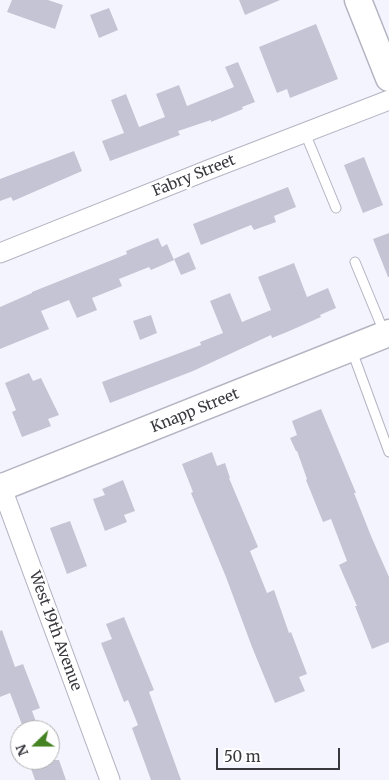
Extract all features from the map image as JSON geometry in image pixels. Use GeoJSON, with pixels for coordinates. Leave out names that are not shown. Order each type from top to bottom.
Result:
{"type":"FeatureCollection","features":[{"type":"Feature","properties":{"kind":"street"},"geometry":{"type":"LineString","coordinates":[[358,0],[389,78]]}},
{"type":"Feature","properties":{"kind":"street","name":"Fabry Street"},"geometry":{"type":"LineString","coordinates":[[0,254],[208,170],[389,100]]}},
{"type":"Feature","properties":{"kind":"street","name":"Knapp Street"},"geometry":{"type":"LineString","coordinates":[[1,486],[387,334]]}},
{"type":"Feature","properties":{"kind":"street","name":"West 19th Avenue"},"geometry":{"type":"LineString","coordinates":[[1,486],[110,780]]}},
{"type":"Feature","properties":{"kind":"lane"},"geometry":{"type":"LineString","coordinates":[[305,133],[336,208]]}},
{"type":"Feature","properties":{"kind":"lane"},"geometry":{"type":"LineString","coordinates":[[354,262],[387,334]]}},
{"type":"Feature","properties":{"kind":"lane"},"geometry":{"type":"LineString","coordinates":[[351,348],[389,452]]}},
{"type":"Feature","properties":{"kind":"building"},"geometry":{"type":"Polygon","coordinates":[[[12,0],[48,0],[63,5],[55,29],[7,12],[12,0]]]}},
{"type":"Feature","properties":{"kind":"building"},"geometry":{"type":"Polygon","coordinates":[[[239,0],[280,0],[245,15],[239,0]]]}},
{"type":"Feature","properties":{"kind":"building"},"geometry":{"type":"Polygon","coordinates":[[[109,8],[118,30],[99,38],[90,15],[109,8]]]}},
{"type":"Feature","properties":{"kind":"building"},"geometry":{"type":"Polygon","coordinates":[[[316,24],[338,79],[290,98],[287,89],[277,93],[259,47],[316,24]]]}},
{"type":"Feature","properties":{"kind":"building"},"geometry":{"type":"Polygon","coordinates":[[[238,62],[255,102],[211,122],[211,120],[178,131],[180,135],[110,161],[102,141],[124,133],[111,100],[126,94],[139,127],[165,117],[156,94],[179,85],[187,106],[234,87],[225,67],[238,62]]]}},
{"type":"Feature","properties":{"kind":"building"},"geometry":{"type":"Polygon","coordinates":[[[74,151],[82,171],[13,201],[11,197],[0,201],[0,179],[74,151]]]}},
{"type":"Feature","properties":{"kind":"building"},"geometry":{"type":"Polygon","coordinates":[[[364,157],[383,205],[363,213],[344,165],[364,157]]]}},
{"type":"Feature","properties":{"kind":"building"},"geometry":{"type":"Polygon","coordinates":[[[288,187],[296,207],[274,216],[276,222],[254,230],[251,225],[201,245],[193,224],[288,187]]]}},
{"type":"Feature","properties":{"kind":"building"},"geometry":{"type":"Polygon","coordinates":[[[389,233],[389,277],[388,277],[373,239],[389,233]]]}},
{"type":"Feature","properties":{"kind":"building"},"geometry":{"type":"Polygon","coordinates":[[[158,238],[162,247],[167,244],[174,260],[151,270],[149,267],[119,279],[122,286],[92,298],[97,310],[77,318],[69,300],[41,311],[49,329],[0,349],[0,307],[32,292],[127,254],[126,251],[158,238]]]}},
{"type":"Feature","properties":{"kind":"building"},"geometry":{"type":"Polygon","coordinates":[[[189,252],[196,269],[181,275],[174,259],[189,252]]]}},
{"type":"Feature","properties":{"kind":"building"},"geometry":{"type":"Polygon","coordinates":[[[294,263],[307,297],[328,288],[336,308],[287,332],[272,338],[271,335],[193,371],[110,403],[102,382],[201,345],[200,342],[223,333],[210,301],[230,293],[242,322],[271,310],[258,277],[294,263]]]}},
{"type":"Feature","properties":{"kind":"building"},"geometry":{"type":"Polygon","coordinates":[[[151,315],[157,333],[140,340],[133,321],[151,315]]]}},
{"type":"Feature","properties":{"kind":"building"},"geometry":{"type":"Polygon","coordinates":[[[29,373],[33,381],[41,378],[59,415],[48,419],[51,426],[22,437],[12,412],[16,410],[5,383],[29,373]]]}},
{"type":"Feature","properties":{"kind":"building"},"geometry":{"type":"Polygon","coordinates":[[[321,409],[389,577],[389,642],[372,649],[355,606],[357,606],[339,565],[347,561],[331,519],[323,522],[306,480],[297,451],[290,438],[297,435],[292,421],[321,409]]]}},
{"type":"Feature","properties":{"kind":"building"},"geometry":{"type":"Polygon","coordinates":[[[212,452],[217,466],[225,463],[229,478],[258,547],[250,551],[267,593],[274,590],[289,633],[291,632],[307,674],[299,677],[305,691],[275,703],[191,493],[193,492],[182,464],[212,452]]]}},
{"type":"Feature","properties":{"kind":"building"},"geometry":{"type":"Polygon","coordinates":[[[123,480],[135,511],[124,515],[127,522],[105,531],[93,499],[105,495],[102,489],[123,480]]]}},
{"type":"Feature","properties":{"kind":"building"},"geometry":{"type":"Polygon","coordinates":[[[70,521],[87,566],[67,574],[50,528],[70,521]]]}},
{"type":"Feature","properties":{"kind":"building"},"geometry":{"type":"Polygon","coordinates":[[[124,617],[154,690],[149,692],[181,780],[151,780],[132,728],[138,725],[128,700],[124,702],[101,643],[112,639],[106,624],[124,617]]]}},
{"type":"Feature","properties":{"kind":"building"},"geometry":{"type":"Polygon","coordinates":[[[2,630],[15,667],[23,664],[40,708],[32,711],[35,720],[20,720],[10,693],[0,697],[0,631],[2,630]]]}},
{"type":"Feature","properties":{"kind":"building"},"geometry":{"type":"Polygon","coordinates":[[[60,763],[66,780],[35,780],[32,770],[60,770],[60,763]]]}}]}
